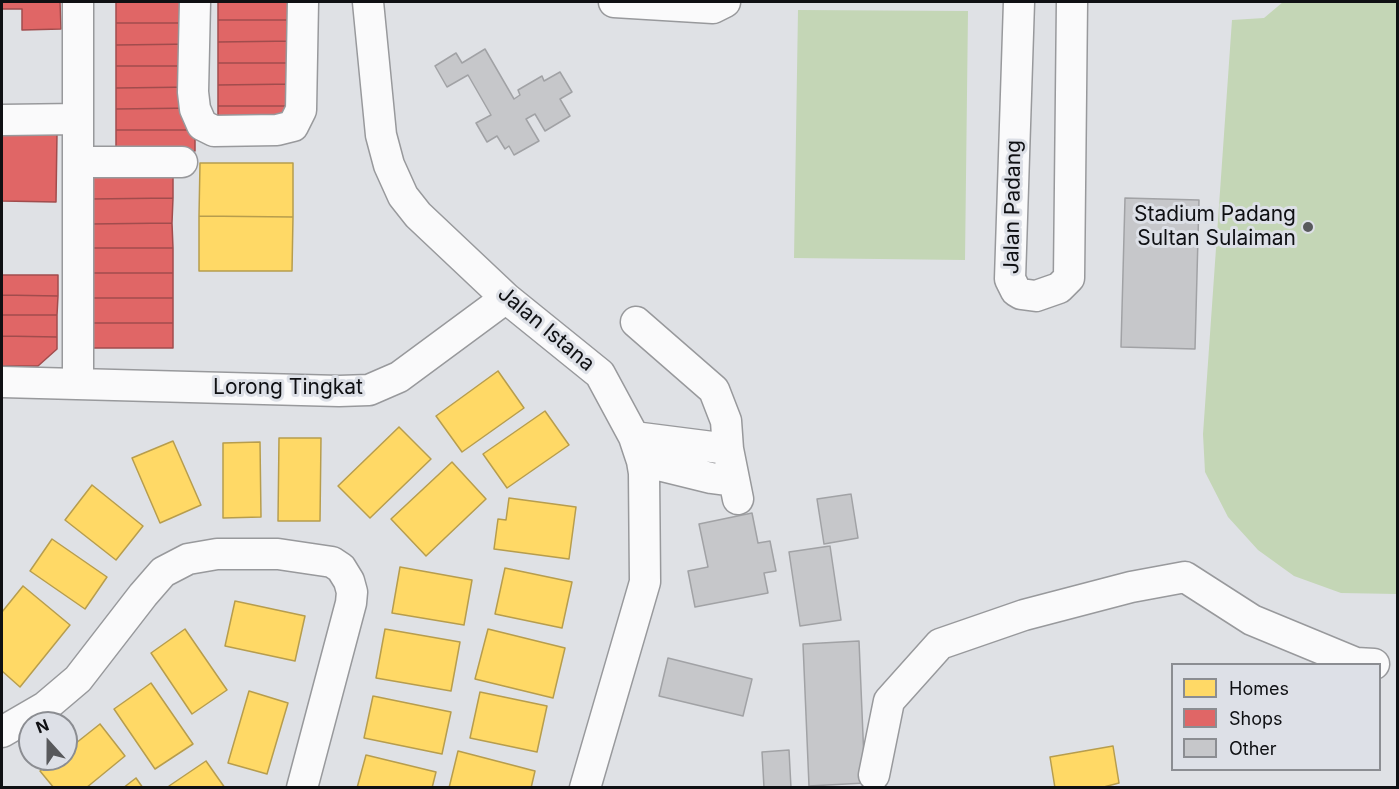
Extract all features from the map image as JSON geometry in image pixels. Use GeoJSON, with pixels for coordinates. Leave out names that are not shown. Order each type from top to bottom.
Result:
{"type":"FeatureCollection","features":[{"type":"Feature","properties":{"kind":"street"},"geometry":{"type":"LineString","coordinates":[[78,2],[78,384]]}},
{"type":"Feature","properties":{"kind":"street"},"geometry":{"type":"LineString","coordinates":[[195,2],[195,110],[202,125],[214,131],[277,130],[293,126],[301,110],[303,2]]}},
{"type":"Feature","properties":{"kind":"street","name":"Jalan Istana"},"geometry":{"type":"LineString","coordinates":[[368,2],[381,135],[389,165],[403,195],[418,215],[506,298],[600,374],[638,449],[644,472],[645,582],[585,788]]}},
{"type":"Feature","properties":{"kind":"street"},"geometry":{"type":"LineString","coordinates":[[614,2],[714,8],[725,2]]}},
{"type":"Feature","properties":{"kind":"street","name":"Jalan Padang"},"geometry":{"type":"LineString","coordinates":[[1019,2],[1010,279],[1016,291],[1036,296],[1059,288],[1069,278],[1072,2]]}},
{"type":"Feature","properties":{"kind":"street"},"geometry":{"type":"LineString","coordinates":[[2,120],[78,119]]}},
{"type":"Feature","properties":{"kind":"street"},"geometry":{"type":"LineString","coordinates":[[78,162],[182,162]]}},
{"type":"Feature","properties":{"kind":"street","name":"Lorong Tingkat"},"geometry":{"type":"LineString","coordinates":[[2,382],[369,390],[399,377],[506,298]]}},
{"type":"Feature","properties":{"kind":"street"},"geometry":{"type":"LineString","coordinates":[[636,322],[714,390],[726,422],[728,449],[736,490],[638,449]]}},
{"type":"Feature","properties":{"kind":"street"},"geometry":{"type":"LineString","coordinates":[[638,449],[728,449]]}},
{"type":"Feature","properties":{"kind":"street"},"geometry":{"type":"LineString","coordinates":[[2,732],[45,707],[78,679],[143,595],[164,572],[188,559],[217,554],[278,554],[332,562],[341,568],[349,581],[352,592],[351,603],[302,788]]}},
{"type":"Feature","properties":{"kind":"street"},"geometry":{"type":"LineString","coordinates":[[874,775],[890,701],[940,644],[1024,615],[1131,587],[1185,577],[1252,620],[1356,663]]}},
{"type":"Feature","properties":{"kind":"street"},"geometry":{"type":"LineString","coordinates":[[1381,665],[1398,664]]}},
{"type":"Feature","properties":{"kind":"green space","name":"Stadium Padang Sultan Sulaiman"},"geometry":{"type":"Polygon","coordinates":[[[1283,2],[1397,2],[1397,594],[1341,593],[1294,576],[1258,550],[1228,517],[1205,472],[1203,434],[1232,20],[1264,18],[1283,2]]]}},
{"type":"Feature","properties":{"kind":"green space"},"geometry":{"type":"Polygon","coordinates":[[[798,10],[968,11],[965,260],[794,258],[798,10]]]}},
{"type":"Feature","properties":{"kind":"building: Homes"},"geometry":{"type":"Polygon","coordinates":[[[200,163],[293,163],[293,217],[199,216],[200,163]]]}},
{"type":"Feature","properties":{"kind":"building: Homes"},"geometry":{"type":"Polygon","coordinates":[[[199,216],[293,217],[292,271],[199,271],[199,216]]]}},
{"type":"Feature","properties":{"kind":"building: Homes"},"geometry":{"type":"Polygon","coordinates":[[[498,371],[524,408],[462,452],[436,416],[498,371]]]}},
{"type":"Feature","properties":{"kind":"building: Homes"},"geometry":{"type":"Polygon","coordinates":[[[545,411],[569,445],[507,488],[483,454],[545,411]]]}},
{"type":"Feature","properties":{"kind":"building: Homes"},"geometry":{"type":"Polygon","coordinates":[[[399,427],[431,459],[370,518],[338,486],[399,427]]]}},
{"type":"Feature","properties":{"kind":"building: Homes"},"geometry":{"type":"Polygon","coordinates":[[[279,438],[321,438],[320,521],[278,521],[279,438]]]}},
{"type":"Feature","properties":{"kind":"building: Homes"},"geometry":{"type":"Polygon","coordinates":[[[173,441],[201,505],[160,523],[132,458],[173,441]]]}},
{"type":"Feature","properties":{"kind":"building: Homes"},"geometry":{"type":"Polygon","coordinates":[[[260,442],[261,517],[223,518],[223,443],[260,442]]]}},
{"type":"Feature","properties":{"kind":"building: Homes"},"geometry":{"type":"Polygon","coordinates":[[[452,462],[486,499],[426,556],[391,519],[452,462]]]}},
{"type":"Feature","properties":{"kind":"building: Homes"},"geometry":{"type":"Polygon","coordinates":[[[92,485],[143,526],[116,560],[65,520],[92,485]]]}},
{"type":"Feature","properties":{"kind":"building: Homes"},"geometry":{"type":"Polygon","coordinates":[[[509,498],[576,507],[569,559],[494,549],[498,519],[506,520],[509,498]]]}},
{"type":"Feature","properties":{"kind":"building: Homes"},"geometry":{"type":"Polygon","coordinates":[[[52,539],[107,577],[85,609],[30,571],[52,539]]]}},
{"type":"Feature","properties":{"kind":"building: Homes"},"geometry":{"type":"Polygon","coordinates":[[[400,567],[472,580],[464,625],[392,613],[400,567]]]}},
{"type":"Feature","properties":{"kind":"building: Homes"},"geometry":{"type":"Polygon","coordinates":[[[505,568],[572,582],[562,628],[495,614],[505,568]]]}},
{"type":"Feature","properties":{"kind":"building: Homes"},"geometry":{"type":"Polygon","coordinates":[[[23,586],[70,625],[20,687],[2,671],[2,612],[23,586]]]}},
{"type":"Feature","properties":{"kind":"building: Homes"},"geometry":{"type":"Polygon","coordinates":[[[235,601],[305,616],[295,661],[225,646],[235,601]]]}},
{"type":"Feature","properties":{"kind":"building: Homes"},"geometry":{"type":"Polygon","coordinates":[[[185,629],[227,690],[192,714],[151,653],[185,629]]]}},
{"type":"Feature","properties":{"kind":"building: Homes"},"geometry":{"type":"Polygon","coordinates":[[[385,629],[460,642],[451,691],[376,678],[385,629]]]}},
{"type":"Feature","properties":{"kind":"building: Homes"},"geometry":{"type":"Polygon","coordinates":[[[488,629],[565,648],[553,698],[475,679],[488,629]]]}},
{"type":"Feature","properties":{"kind":"building: Homes"},"geometry":{"type":"Polygon","coordinates":[[[151,683],[193,744],[155,769],[114,709],[151,683]]]}},
{"type":"Feature","properties":{"kind":"building: Homes"},"geometry":{"type":"Polygon","coordinates":[[[249,691],[288,703],[267,774],[228,763],[249,691]]]}},
{"type":"Feature","properties":{"kind":"building: Homes"},"geometry":{"type":"Polygon","coordinates":[[[480,692],[547,706],[537,752],[470,738],[480,692]]]}},
{"type":"Feature","properties":{"kind":"building: Homes"},"geometry":{"type":"Polygon","coordinates":[[[373,696],[451,712],[442,754],[364,738],[373,696]]]}},
{"type":"Feature","properties":{"kind":"building: Homes"},"geometry":{"type":"Polygon","coordinates":[[[100,724],[125,756],[86,788],[54,788],[40,771],[78,771],[78,741],[100,724]]]}},
{"type":"Feature","properties":{"kind":"building: Homes"},"geometry":{"type":"Polygon","coordinates":[[[1113,746],[1119,783],[1100,788],[1055,788],[1050,757],[1113,746]]]}},
{"type":"Feature","properties":{"kind":"building: Homes"},"geometry":{"type":"Polygon","coordinates":[[[458,751],[535,771],[531,788],[449,788],[458,751]]]}},
{"type":"Feature","properties":{"kind":"building: Homes"},"geometry":{"type":"Polygon","coordinates":[[[366,755],[436,772],[432,788],[357,788],[366,755]]]}},
{"type":"Feature","properties":{"kind":"building: Homes"},"geometry":{"type":"Polygon","coordinates":[[[206,761],[225,788],[170,788],[169,786],[206,761]]]}},
{"type":"Feature","properties":{"kind":"building: Homes"},"geometry":{"type":"Polygon","coordinates":[[[136,778],[143,788],[123,788],[136,778]]]}},
{"type":"Feature","properties":{"kind":"building: Shops"},"geometry":{"type":"Polygon","coordinates":[[[2,2],[60,2],[61,29],[22,30],[22,9],[2,9],[2,2]]]}},
{"type":"Feature","properties":{"kind":"building: Shops"},"geometry":{"type":"Polygon","coordinates":[[[116,2],[195,2],[195,23],[116,23],[116,2]]]}},
{"type":"Feature","properties":{"kind":"building: Shops"},"geometry":{"type":"Polygon","coordinates":[[[218,2],[295,2],[295,20],[218,20],[218,2]]]}},
{"type":"Feature","properties":{"kind":"building: Shops"},"geometry":{"type":"Polygon","coordinates":[[[218,20],[295,20],[295,41],[218,42],[218,20]]]}},
{"type":"Feature","properties":{"kind":"building: Shops"},"geometry":{"type":"Polygon","coordinates":[[[116,23],[195,23],[195,44],[116,45],[116,23]]]}},
{"type":"Feature","properties":{"kind":"building: Shops"},"geometry":{"type":"Polygon","coordinates":[[[295,41],[295,63],[218,63],[218,42],[295,41]]]}},
{"type":"Feature","properties":{"kind":"building: Shops"},"geometry":{"type":"Polygon","coordinates":[[[195,44],[195,66],[116,66],[116,45],[195,44]]]}},
{"type":"Feature","properties":{"kind":"building: Shops"},"geometry":{"type":"Polygon","coordinates":[[[218,63],[295,63],[295,84],[218,85],[218,63]]]}},
{"type":"Feature","properties":{"kind":"building: Shops"},"geometry":{"type":"Polygon","coordinates":[[[116,66],[195,66],[195,87],[116,88],[116,66]]]}},
{"type":"Feature","properties":{"kind":"building: Shops"},"geometry":{"type":"Polygon","coordinates":[[[295,84],[295,106],[218,106],[218,85],[295,84]]]}},
{"type":"Feature","properties":{"kind":"building: Shops"},"geometry":{"type":"Polygon","coordinates":[[[195,87],[195,108],[116,109],[116,88],[195,87]]]}},
{"type":"Feature","properties":{"kind":"building: Shops"},"geometry":{"type":"Polygon","coordinates":[[[218,106],[295,106],[295,127],[218,128],[218,106]]]}},
{"type":"Feature","properties":{"kind":"building: Shops"},"geometry":{"type":"Polygon","coordinates":[[[195,108],[195,130],[116,130],[116,109],[195,108]]]}},
{"type":"Feature","properties":{"kind":"building: Shops"},"geometry":{"type":"Polygon","coordinates":[[[116,130],[195,130],[195,151],[116,151],[116,130]]]}},
{"type":"Feature","properties":{"kind":"building: Shops"},"geometry":{"type":"Polygon","coordinates":[[[2,132],[57,133],[56,202],[2,201],[2,132]]]}},
{"type":"Feature","properties":{"kind":"building: Shops"},"geometry":{"type":"Polygon","coordinates":[[[90,173],[173,173],[173,198],[90,199],[90,173]]]}},
{"type":"Feature","properties":{"kind":"building: Shops"},"geometry":{"type":"Polygon","coordinates":[[[173,198],[172,223],[90,224],[90,199],[173,198]]]}},
{"type":"Feature","properties":{"kind":"building: Shops"},"geometry":{"type":"Polygon","coordinates":[[[172,223],[173,248],[91,248],[90,224],[172,223]]]}},
{"type":"Feature","properties":{"kind":"building: Shops"},"geometry":{"type":"Polygon","coordinates":[[[91,248],[173,248],[173,273],[90,273],[91,248]]]}},
{"type":"Feature","properties":{"kind":"building: Shops"},"geometry":{"type":"Polygon","coordinates":[[[90,273],[173,273],[173,298],[90,298],[90,273]]]}},
{"type":"Feature","properties":{"kind":"building: Shops"},"geometry":{"type":"Polygon","coordinates":[[[2,275],[58,275],[58,296],[2,295],[2,275]]]}},
{"type":"Feature","properties":{"kind":"building: Shops"},"geometry":{"type":"Polygon","coordinates":[[[2,295],[58,296],[57,315],[2,315],[2,295]]]}},
{"type":"Feature","properties":{"kind":"building: Shops"},"geometry":{"type":"Polygon","coordinates":[[[90,298],[173,298],[173,323],[90,323],[90,298]]]}},
{"type":"Feature","properties":{"kind":"building: Shops"},"geometry":{"type":"Polygon","coordinates":[[[2,315],[57,315],[57,337],[2,336],[2,315]]]}},
{"type":"Feature","properties":{"kind":"building: Shops"},"geometry":{"type":"Polygon","coordinates":[[[90,323],[173,323],[173,348],[91,348],[90,323]]]}},
{"type":"Feature","properties":{"kind":"building: Shops"},"geometry":{"type":"Polygon","coordinates":[[[2,336],[57,337],[57,349],[38,366],[2,366],[2,336]]]}},
{"type":"Feature","properties":{"kind":"building: Other"},"geometry":{"type":"Polygon","coordinates":[[[485,49],[514,99],[520,95],[518,90],[542,76],[544,81],[560,72],[572,92],[560,99],[570,116],[545,131],[535,114],[526,119],[539,141],[514,155],[509,146],[505,149],[497,136],[487,142],[476,123],[491,115],[468,75],[447,87],[435,66],[456,53],[462,63],[485,49]]]}},
{"type":"Feature","properties":{"kind":"building: Other"},"geometry":{"type":"Polygon","coordinates":[[[1125,198],[1199,200],[1195,349],[1121,347],[1125,198]]]}},
{"type":"Feature","properties":{"kind":"building: Other"},"geometry":{"type":"Polygon","coordinates":[[[851,494],[858,538],[824,544],[817,499],[851,494]]]}},
{"type":"Feature","properties":{"kind":"building: Other"},"geometry":{"type":"Polygon","coordinates":[[[752,513],[758,543],[770,541],[776,571],[764,573],[768,593],[695,607],[688,571],[708,567],[699,524],[752,513]]]}},
{"type":"Feature","properties":{"kind":"building: Other"},"geometry":{"type":"Polygon","coordinates":[[[830,546],[841,620],[800,626],[789,552],[830,546]]]}},
{"type":"Feature","properties":{"kind":"building: Other"},"geometry":{"type":"Polygon","coordinates":[[[859,641],[865,783],[809,786],[803,644],[859,641]]]}},
{"type":"Feature","properties":{"kind":"building: Other"},"geometry":{"type":"Polygon","coordinates":[[[668,658],[752,679],[743,716],[659,696],[668,658]]]}},
{"type":"Feature","properties":{"kind":"building: Other"},"geometry":{"type":"Polygon","coordinates":[[[789,750],[791,788],[764,788],[762,752],[789,750]]]}},
{"type":"Feature","properties":{"kind":"place","name":"Stadium Padang Sultan Sulaiman"},"geometry":{"type":"Point","coordinates":[1308,227]}}]}
